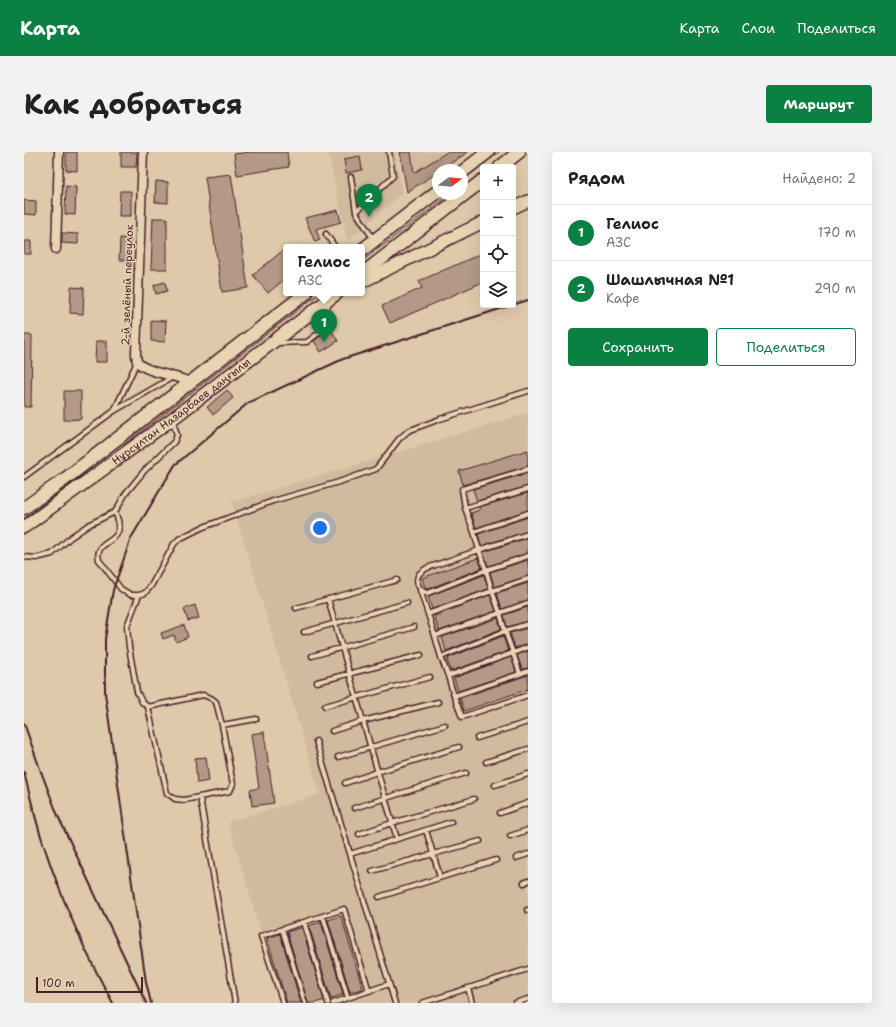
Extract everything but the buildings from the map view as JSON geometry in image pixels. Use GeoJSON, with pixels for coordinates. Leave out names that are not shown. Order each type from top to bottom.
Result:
{"type":"FeatureCollection","features":[{"type":"Feature","properties":{"kind":"main road"},"geometry":{"type":"LineString","coordinates":[[468,167],[488,152]]}},
{"type":"Feature","properties":{"kind":"main road"},"geometry":{"type":"LineString","coordinates":[[504,164],[519,152]]}},
{"type":"Feature","properties":{"kind":"main road"},"geometry":{"type":"LineString","coordinates":[[365,272],[480,182]]}},
{"type":"Feature","properties":{"kind":"main road"},"geometry":{"type":"LineString","coordinates":[[365,248],[432,196]]}},
{"type":"Feature","properties":{"kind":"main road"},"geometry":{"type":"LineString","coordinates":[[516,207],[528,201]]}},
{"type":"Feature","properties":{"kind":"main road"},"geometry":{"type":"LineString","coordinates":[[365,281],[480,223]]}},
{"type":"Feature","properties":{"kind":"main road","name":"Нұрсұлтан Назарбаев даңғылы"},"geometry":{"type":"LineString","coordinates":[[24,508],[65,479],[302,296]]}},
{"type":"Feature","properties":{"kind":"main road","name":"Нұрсұлтан Назарбаев даңғылы"},"geometry":{"type":"LineString","coordinates":[[24,527],[172,419],[332,297]]}},
{"type":"Feature","properties":{"kind":"street"},"geometry":{"type":"LineString","coordinates":[[56,249],[59,152]]}},
{"type":"Feature","properties":{"kind":"street","name":"2-й зелёный переулок"},"geometry":{"type":"LineString","coordinates":[[137,362],[136,354],[143,152]]}},
{"type":"Feature","properties":{"kind":"street"},"geometry":{"type":"LineString","coordinates":[[137,362],[146,368],[189,382]]}},
{"type":"Feature","properties":{"kind":"lane"},"geometry":{"type":"LineString","coordinates":[[356,212],[393,176],[389,152]]}},
{"type":"Feature","properties":{"kind":"lane"},"geometry":{"type":"LineString","coordinates":[[351,177],[356,212],[374,240]]}},
{"type":"Feature","properties":{"kind":"lane"},"geometry":{"type":"LineString","coordinates":[[326,234],[333,244]]}},
{"type":"Feature","properties":{"kind":"lane"},"geometry":{"type":"LineString","coordinates":[[270,343],[306,342],[323,330],[329,325],[332,297]]}},
{"type":"Feature","properties":{"kind":"lane"},"geometry":{"type":"LineString","coordinates":[[114,411],[137,362]]}},
{"type":"Feature","properties":{"kind":"lane"},"geometry":{"type":"LineString","coordinates":[[24,477],[114,411],[174,376]]}},
{"type":"Feature","properties":{"kind":"lane"},"geometry":{"type":"LineString","coordinates":[[115,512],[120,528],[117,535],[100,549],[98,554],[99,560],[121,589],[131,595],[145,594],[174,544],[179,539],[201,528],[273,501],[339,482],[376,469],[399,439],[408,431],[440,419],[528,391]]}},
{"type":"Feature","properties":{"kind":"lane"},"geometry":{"type":"LineString","coordinates":[[24,557],[36,558],[52,554],[90,524],[115,512],[126,494],[145,470],[174,442],[177,434],[172,419]]}},
{"type":"Feature","properties":{"kind":"lane"},"geometry":{"type":"LineString","coordinates":[[520,674],[465,508],[462,489],[528,469]]}},
{"type":"Feature","properties":{"kind":"lane"},"geometry":{"type":"LineString","coordinates":[[465,508],[528,490]]}},
{"type":"Feature","properties":{"kind":"lane"},"geometry":{"type":"LineString","coordinates":[[474,532],[528,514]]}},
{"type":"Feature","properties":{"kind":"lane"},"geometry":{"type":"LineString","coordinates":[[114,528],[120,528]]}},
{"type":"Feature","properties":{"kind":"lane"},"geometry":{"type":"LineString","coordinates":[[528,534],[427,568],[419,573],[417,579],[462,718],[528,695]]}},
{"type":"Feature","properties":{"kind":"lane"},"geometry":{"type":"LineString","coordinates":[[420,589],[428,593],[486,570],[528,556]]}},
{"type":"Feature","properties":{"kind":"lane"},"geometry":{"type":"LineString","coordinates":[[428,614],[528,579]]}},
{"type":"Feature","properties":{"kind":"lane"},"geometry":{"type":"LineString","coordinates":[[296,608],[397,580]]}},
{"type":"Feature","properties":{"kind":"lane"},"geometry":{"type":"LineString","coordinates":[[139,595],[127,626],[129,647],[137,692],[142,702],[148,707],[167,793],[175,799],[184,800],[230,791],[233,784],[222,725],[216,702],[212,698],[203,695],[148,707]]}},
{"type":"Feature","properties":{"kind":"lane"},"geometry":{"type":"LineString","coordinates":[[328,599],[396,839]]}},
{"type":"Feature","properties":{"kind":"lane"},"geometry":{"type":"LineString","coordinates":[[304,632],[407,603]]}},
{"type":"Feature","properties":{"kind":"lane"},"geometry":{"type":"LineString","coordinates":[[435,636],[528,603]]}},
{"type":"Feature","properties":{"kind":"lane"},"geometry":{"type":"LineString","coordinates":[[441,657],[505,631],[528,624]]}},
{"type":"Feature","properties":{"kind":"lane"},"geometry":{"type":"LineString","coordinates":[[312,656],[414,627]]}},
{"type":"Feature","properties":{"kind":"lane"},"geometry":{"type":"LineString","coordinates":[[448,676],[528,648]]}},
{"type":"Feature","properties":{"kind":"lane"},"geometry":{"type":"LineString","coordinates":[[317,682],[421,655]]}},
{"type":"Feature","properties":{"kind":"lane"},"geometry":{"type":"LineString","coordinates":[[454,696],[528,671]]}},
{"type":"Feature","properties":{"kind":"lane"},"geometry":{"type":"LineString","coordinates":[[325,706],[430,677]]}},
{"type":"Feature","properties":{"kind":"lane"},"geometry":{"type":"LineString","coordinates":[[332,731],[363,721],[438,702]]}},
{"type":"Feature","properties":{"kind":"lane"},"geometry":{"type":"LineString","coordinates":[[222,725],[256,720]]}},
{"type":"Feature","properties":{"kind":"lane"},"geometry":{"type":"LineString","coordinates":[[476,738],[528,722]]}},
{"type":"Feature","properties":{"kind":"lane"},"geometry":{"type":"LineString","coordinates":[[338,756],[445,725]]}},
{"type":"Feature","properties":{"kind":"lane"},"geometry":{"type":"LineString","coordinates":[[316,741],[395,1003]]}},
{"type":"Feature","properties":{"kind":"lane"},"geometry":{"type":"LineString","coordinates":[[345,784],[377,772],[460,747]]}},
{"type":"Feature","properties":{"kind":"lane"},"geometry":{"type":"LineString","coordinates":[[486,762],[528,749]]}},
{"type":"Feature","properties":{"kind":"lane"},"geometry":{"type":"LineString","coordinates":[[354,808],[385,797],[466,773]]}},
{"type":"Feature","properties":{"kind":"lane"},"geometry":{"type":"LineString","coordinates":[[495,785],[528,774]]}},
{"type":"Feature","properties":{"kind":"lane"},"geometry":{"type":"LineString","coordinates":[[200,798],[235,1003]]}},
{"type":"Feature","properties":{"kind":"lane"},"geometry":{"type":"LineString","coordinates":[[359,834],[474,799]]}},
{"type":"Feature","properties":{"kind":"lane"},"geometry":{"type":"LineString","coordinates":[[500,813],[528,803]]}},
{"type":"Feature","properties":{"kind":"lane"},"geometry":{"type":"LineString","coordinates":[[350,854],[451,822]]}},
{"type":"Feature","properties":{"kind":"lane"},"geometry":{"type":"LineString","coordinates":[[426,830],[440,877]]}},
{"type":"Feature","properties":{"kind":"lane"},"geometry":{"type":"LineString","coordinates":[[510,836],[528,830]]}},
{"type":"Feature","properties":{"kind":"lane"},"geometry":{"type":"LineString","coordinates":[[372,871],[480,841]]}},
{"type":"Feature","properties":{"kind":"lane"},"geometry":{"type":"LineString","coordinates":[[516,858],[528,854]]}},
{"type":"Feature","properties":{"kind":"lane"},"geometry":{"type":"LineString","coordinates":[[379,897],[496,860]]}},
{"type":"Feature","properties":{"kind":"lane"},"geometry":{"type":"LineString","coordinates":[[283,1003],[261,936],[344,909],[369,991]]}},
{"type":"Feature","properties":{"kind":"lane"},"geometry":{"type":"LineString","coordinates":[[323,916],[348,998]]}},
{"type":"Feature","properties":{"kind":"lane"},"geometry":{"type":"LineString","coordinates":[[304,922],[328,1003]]}},
{"type":"Feature","properties":{"kind":"lane"},"geometry":{"type":"LineString","coordinates":[[282,929],[305,1003]]}},
{"type":"Feature","properties":{"kind":"lane"},"geometry":{"type":"LineString","coordinates":[[422,1003],[528,969]]}},
{"type":"Feature","properties":{"kind":"lane"},"geometry":{"type":"LineString","coordinates":[[333,1003],[389,984]]}},
{"type":"Feature","properties":{"kind":"lane"},"geometry":{"type":"LineString","coordinates":[[468,988],[472,1003]]}},
{"type":"Feature","properties":{"kind":"lane"},"geometry":{"type":"LineString","coordinates":[[515,1003],[528,1000]]}},
{"type":"Feature","properties":{"kind":"shaded area"},"geometry":{"type":"Polygon","coordinates":[[[328,152],[395,152],[402,193],[348,241],[328,152]]]}},
{"type":"Feature","properties":{"kind":"shaded area"},"geometry":{"type":"Polygon","coordinates":[[[399,152],[471,152],[452,164],[432,164],[432,177],[407,193],[399,152]]]}},
{"type":"Feature","properties":{"kind":"shaded area"},"geometry":{"type":"Polygon","coordinates":[[[528,413],[528,1003],[282,1003],[228,822],[320,794],[232,502],[528,413]]]}},
{"type":"Feature","properties":{"kind":"tram line"},"geometry":{"type":"LineString","coordinates":[[468,176],[499,152]]}},
{"type":"Feature","properties":{"kind":"tram line"},"geometry":{"type":"LineString","coordinates":[[365,259],[443,200]]}},
{"type":"Feature","properties":{"kind":"tram line"},"geometry":{"type":"LineString","coordinates":[[24,520],[316,296]]}},
{"type":"Feature","properties":{"kind":"railway"},"geometry":{"type":"LineString","coordinates":[[151,1003],[146,982],[105,693],[105,639],[113,590],[131,538],[175,465],[248,403],[343,359],[528,300]]}},
{"type":"Feature","properties":{"kind":"railway"},"geometry":{"type":"LineString","coordinates":[[24,723],[58,816],[146,1003]]}},
{"type":"Feature","properties":{"kind":"railway"},"geometry":{"type":"LineString","coordinates":[[24,772],[41,837],[58,886],[84,946],[113,1003]]}},
{"type":"Feature","properties":{"kind":"place","name":"Шашлычная №1"},"geometry":{"type":"Point","coordinates":[369,217]}},
{"type":"Feature","properties":{"kind":"place","name":"Гелиос"},"geometry":{"type":"Point","coordinates":[324,342]}}]}
